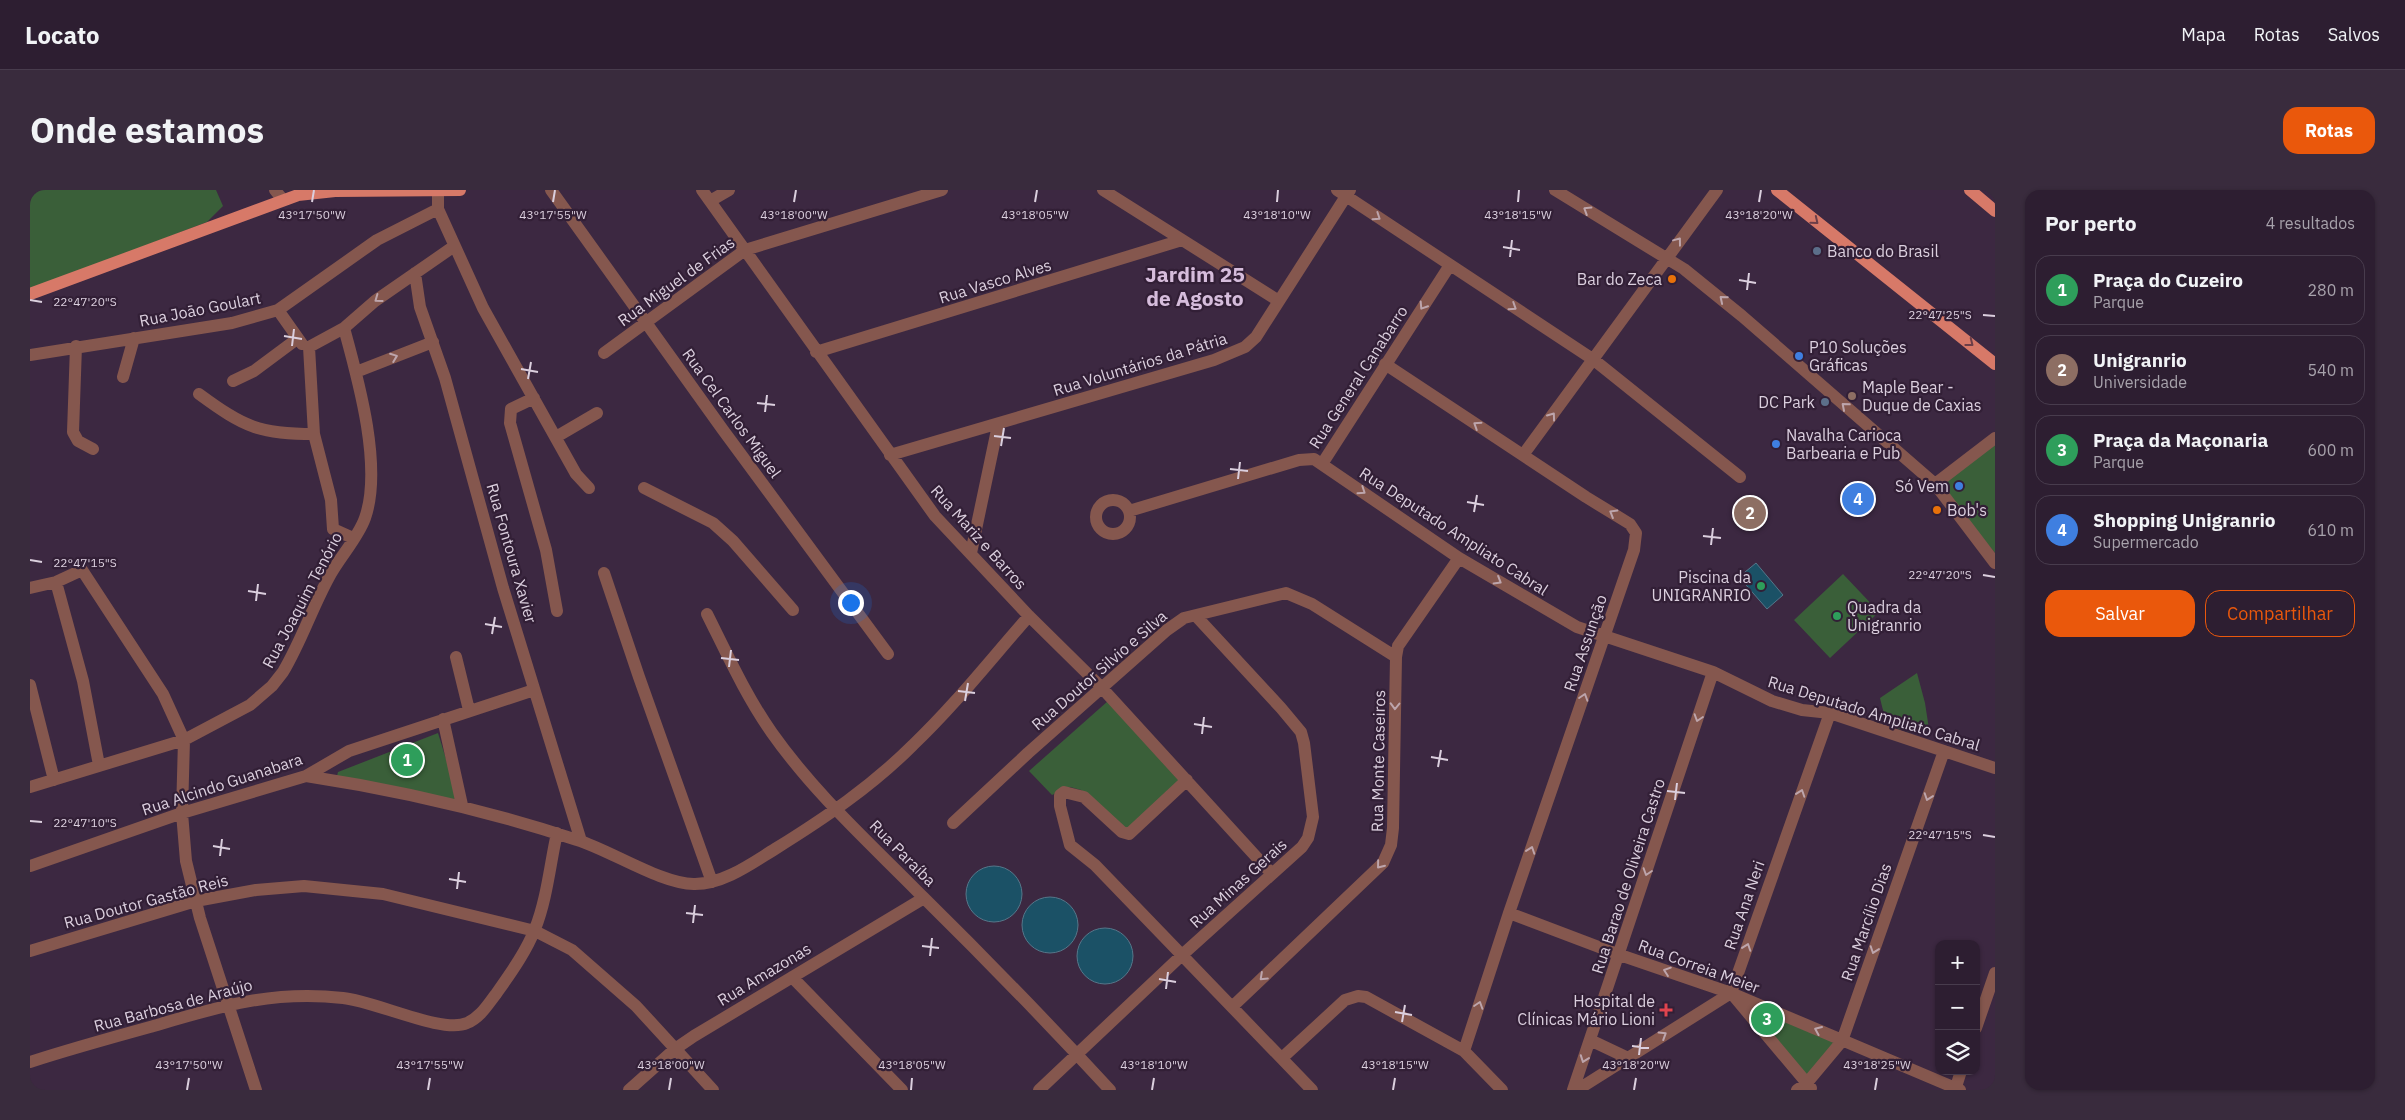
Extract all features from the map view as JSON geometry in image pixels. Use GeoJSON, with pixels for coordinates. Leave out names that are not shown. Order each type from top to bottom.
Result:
{"type":"FeatureCollection","features":[{"type":"Feature","properties":{"kind":"main road"},"geometry":{"type":"LineString","coordinates":[[30,294],[179,241],[279,195],[335,191],[438,192],[460,190]]}},
{"type":"Feature","properties":{"kind":"main road"},"geometry":{"type":"LineString","coordinates":[[1777,190],[1995,364]]}},
{"type":"Feature","properties":{"kind":"main road"},"geometry":{"type":"LineString","coordinates":[[1970,190],[1995,211]]}},
{"type":"Feature","properties":{"kind":"street","name":"Rua Cel Carlos Miguel"},"geometry":{"type":"LineString","coordinates":[[551,190],[888,654]]}},
{"type":"Feature","properties":{"kind":"street","name":"Rua Mariz e Barros"},"geometry":{"type":"LineString","coordinates":[[702,190],[935,516],[971,552],[1029,616],[1102,688],[1271,873]]}},
{"type":"Feature","properties":{"kind":"street"},"geometry":{"type":"LineString","coordinates":[[710,201],[729,190]]}},
{"type":"Feature","properties":{"kind":"street","name":"Rua Miguel de Frias"},"geometry":{"type":"LineString","coordinates":[[604,353],[746,250],[942,190]]}},
{"type":"Feature","properties":{"kind":"street"},"geometry":{"type":"LineString","coordinates":[[1103,190],[1280,301]]}},
{"type":"Feature","properties":{"kind":"street"},"geometry":{"type":"LineString","coordinates":[[1555,190],[1666,258],[1735,310],[1935,484],[1995,563]]}},
{"type":"Feature","properties":{"kind":"street"},"geometry":{"type":"LineString","coordinates":[[1523,455],[1717,190]]}},
{"type":"Feature","properties":{"kind":"street"},"geometry":{"type":"LineString","coordinates":[[438,192],[438,209],[453,247],[508,354],[576,474],[589,488]]}},
{"type":"Feature","properties":{"kind":"street"},"geometry":{"type":"LineString","coordinates":[[1344,192],[1594,360],[1740,478]]}},
{"type":"Feature","properties":{"kind":"street","name":"Rua Voluntários da Pátria"},"geometry":{"type":"LineString","coordinates":[[890,455],[998,425],[1235,352],[1252,342],[1280,301],[1344,192]]}},
{"type":"Feature","properties":{"kind":"street","name":"Rua Joāo Goulart"},"geometry":{"type":"LineString","coordinates":[[30,355],[76,346],[232,323],[278,310],[377,240],[438,209]]}},
{"type":"Feature","properties":{"kind":"street","name":"Rua Vasco Alves"},"geometry":{"type":"LineString","coordinates":[[816,352],[1182,240]]}},
{"type":"Feature","properties":{"kind":"street"},"geometry":{"type":"LineString","coordinates":[[309,347],[344,328],[375,301],[453,247]]}},
{"type":"Feature","properties":{"kind":"street","name":"Rua General Canabarro"},"geometry":{"type":"LineString","coordinates":[[1129,511],[1299,460],[1310,458],[1322,464],[1450,265]]}},
{"type":"Feature","properties":{"kind":"street","name":"Rua Fontoura Xavier"},"geometry":{"type":"LineString","coordinates":[[415,273],[420,308],[433,342],[580,841]]}},
{"type":"Feature","properties":{"kind":"street"},"geometry":{"type":"LineString","coordinates":[[278,310],[299,343],[309,347]]}},
{"type":"Feature","properties":{"kind":"street","name":"Rua Joaquim Tenório"},"geometry":{"type":"LineString","coordinates":[[30,787],[184,740],[250,705],[272,686],[293,656],[330,576],[364,520],[370,482],[367,432],[356,372],[344,328]]}},
{"type":"Feature","properties":{"kind":"street"},"geometry":{"type":"LineString","coordinates":[[123,378],[134,338]]}},
{"type":"Feature","properties":{"kind":"street"},"geometry":{"type":"LineString","coordinates":[[233,381],[254,371],[297,339]]}},
{"type":"Feature","properties":{"kind":"street"},"geometry":{"type":"LineString","coordinates":[[356,372],[433,342]]}},
{"type":"Feature","properties":{"kind":"street"},"geometry":{"type":"LineString","coordinates":[[76,346],[73,432],[78,441],[92,449]]}},
{"type":"Feature","properties":{"kind":"street"},"geometry":{"type":"LineString","coordinates":[[309,347],[314,434],[331,500],[333,529],[353,538]]}},
{"type":"Feature","properties":{"kind":"street","name":"Rua Assunção"},"geometry":{"type":"LineString","coordinates":[[1385,364],[1630,524],[1635,529],[1637,538],[1464,1051]]}},
{"type":"Feature","properties":{"kind":"street"},"geometry":{"type":"LineString","coordinates":[[199,394],[244,423],[259,429],[285,434],[314,434]]}},
{"type":"Feature","properties":{"kind":"street"},"geometry":{"type":"LineString","coordinates":[[534,398],[511,409],[510,423],[544,542],[557,611]]}},
{"type":"Feature","properties":{"kind":"street"},"geometry":{"type":"LineString","coordinates":[[556,437],[597,413]]}},
{"type":"Feature","properties":{"kind":"street"},"geometry":{"type":"LineString","coordinates":[[971,552],[998,425]]}},
{"type":"Feature","properties":{"kind":"street"},"geometry":{"type":"LineString","coordinates":[[1935,484],[1995,438]]}},
{"type":"Feature","properties":{"kind":"street","name":"Rua Deputado Ampliato Cabral"},"geometry":{"type":"LineString","coordinates":[[1322,464],[1459,558],[1570,624],[1713,672],[1772,701],[1802,710],[1830,713],[1995,768]]}},
{"type":"Feature","properties":{"kind":"street"},"geometry":{"type":"LineString","coordinates":[[644,488],[713,524],[733,541],[792,610]]}},
{"type":"Feature","properties":{"kind":"street","name":"Rua Monte Caseiros"},"geometry":{"type":"LineString","coordinates":[[1232,1007],[1376,870],[1388,854],[1393,828],[1396,657],[1403,638],[1459,558]]}},
{"type":"Feature","properties":{"kind":"street"},"geometry":{"type":"LineString","coordinates":[[30,588],[56,582],[82,570],[163,694],[184,740],[182,813],[186,861],[196,902],[256,1090]]}},
{"type":"Feature","properties":{"kind":"street"},"geometry":{"type":"LineString","coordinates":[[604,573],[712,882]]}},
{"type":"Feature","properties":{"kind":"street"},"geometry":{"type":"LineString","coordinates":[[56,582],[83,681],[99,765]]}},
{"type":"Feature","properties":{"kind":"street","name":"Rua Doutor Silvio e Silva"},"geometry":{"type":"LineString","coordinates":[[953,823],[1176,623],[1196,616],[1286,594],[1312,604],[1396,657]]}},
{"type":"Feature","properties":{"kind":"street","name":"Rua Paraíba"},"geometry":{"type":"LineString","coordinates":[[707,614],[746,690],[772,732],[836,810],[1110,1090]]}},
{"type":"Feature","properties":{"kind":"street"},"geometry":{"type":"LineString","coordinates":[[306,776],[462,805],[580,841],[676,881],[694,885],[712,882],[746,867],[836,810],[913,745],[1029,616]]}},
{"type":"Feature","properties":{"kind":"street","name":"Rua Minas Gerais"},"geometry":{"type":"LineString","coordinates":[[1039,1090],[1181,956],[1302,847],[1311,830],[1313,817],[1304,742],[1293,722],[1196,616]]}},
{"type":"Feature","properties":{"kind":"street"},"geometry":{"type":"LineString","coordinates":[[456,657],[469,710]]}},
{"type":"Feature","properties":{"kind":"street","name":"Rua Barao de Oliveira Castro"},"geometry":{"type":"LineString","coordinates":[[1573,1090],[1620,955],[1713,672]]}},
{"type":"Feature","properties":{"kind":"street"},"geometry":{"type":"LineString","coordinates":[[30,685],[54,780]]}},
{"type":"Feature","properties":{"kind":"street","name":"Rua Alcindo Guanabara"},"geometry":{"type":"LineString","coordinates":[[30,866],[182,813],[306,776],[349,751],[534,690]]}},
{"type":"Feature","properties":{"kind":"street","name":"Rua Ana Neri"},"geometry":{"type":"LineString","coordinates":[[1731,992],[1830,713]]}},
{"type":"Feature","properties":{"kind":"street"},"geometry":{"type":"LineString","coordinates":[[443,719],[462,805]]}},
{"type":"Feature","properties":{"kind":"street","name":"Rua Marcílio Dias"},"geometry":{"type":"LineString","coordinates":[[1805,1088],[1842,1040],[1944,751]]}},
{"type":"Feature","properties":{"kind":"street"},"geometry":{"type":"LineString","coordinates":[[1187,780],[1128,834],[1122,832],[1079,794],[1064,792],[1060,800],[1070,845],[1096,865],[1181,956],[1312,1090]]}},
{"type":"Feature","properties":{"kind":"street","name":"Rua Barbosa de Araújo"},"geometry":{"type":"LineString","coordinates":[[30,1062],[228,1004],[270,997],[318,995],[345,998],[372,1003],[444,1026],[457,1026],[468,1023],[484,1010],[518,962],[535,931],[557,833]]}},
{"type":"Feature","properties":{"kind":"street","name":"Rua Doutor Gastão Reis"},"geometry":{"type":"LineString","coordinates":[[30,951],[196,902],[278,887],[335,888],[382,894],[535,931],[559,942],[585,960],[636,1006],[713,1090]]}},
{"type":"Feature","properties":{"kind":"street","name":"Rua Amazonas"},"geometry":{"type":"LineString","coordinates":[[629,1090],[675,1049],[924,898]]}},
{"type":"Feature","properties":{"kind":"street","name":"Rua Correia Meier"},"geometry":{"type":"LineString","coordinates":[[1509,913],[1620,955],[1731,992],[1957,1089]]}},
{"type":"Feature","properties":{"kind":"street"},"geometry":{"type":"LineString","coordinates":[[1980,1016],[1995,972]]}},
{"type":"Feature","properties":{"kind":"street"},"geometry":{"type":"LineString","coordinates":[[792,977],[902,1090]]}},
{"type":"Feature","properties":{"kind":"street"},"geometry":{"type":"LineString","coordinates":[[1577,1090],[1731,992],[1805,1088]]}},
{"type":"Feature","properties":{"kind":"street"},"geometry":{"type":"LineString","coordinates":[[1282,1058],[1338,1006],[1351,997],[1358,996],[1376,1002],[1464,1051],[1502,1090]]}},
{"type":"Feature","properties":{"kind":"street"},"geometry":{"type":"LineString","coordinates":[[1590,1040],[1628,1058]]}},
{"type":"Feature","properties":{"kind":"street"},"geometry":{"type":"LineString","coordinates":[[1957,1089],[1960,1075]]}},
{"type":"Feature","properties":{"kind":"green space"},"geometry":{"type":"Polygon","coordinates":[[[30,190],[216,190],[223,206],[207,222],[30,290],[30,190]]]}},
{"type":"Feature","properties":{"kind":"green space"},"geometry":{"type":"Polygon","coordinates":[[[1995,440],[1995,553],[1943,490],[1944,484],[1995,440]]]}},
{"type":"Feature","properties":{"kind":"green space","name":"Quadra da Unigranrio"},"geometry":{"type":"Polygon","coordinates":[[[1843,574],[1879,612],[1830,658],[1794,620],[1843,574]]]}},
{"type":"Feature","properties":{"kind":"green space"},"geometry":{"type":"Polygon","coordinates":[[[1917,673],[1925,703],[1929,729],[1922,735],[1892,726],[1885,716],[1880,698],[1917,673]]]}},
{"type":"Feature","properties":{"kind":"green space"},"geometry":{"type":"Polygon","coordinates":[[[1108,701],[1180,779],[1127,831],[1081,790],[1070,787],[1052,795],[1029,771],[1108,701]]]}},
{"type":"Feature","properties":{"kind":"green space"},"geometry":{"type":"Polygon","coordinates":[[[438,733],[459,801],[337,776],[338,772],[438,733]]]}},
{"type":"Feature","properties":{"kind":"green space"},"geometry":{"type":"Polygon","coordinates":[[[1729,997],[1838,1042],[1805,1081],[1729,997]]]}},
{"type":"Feature","properties":{"kind":"water","name":"Piscina da UNIGRANRIO"},"geometry":{"type":"Polygon","coordinates":[[[1756,563],[1783,595],[1767,609],[1739,577],[1756,563]]]}},
{"type":"Feature","properties":{"kind":"water"},"geometry":{"type":"Polygon","coordinates":[[[994,866],[1005,868],[1014,874],[1020,883],[1022,894],[1020,905],[1014,914],[1005,920],[994,922],[983,920],[974,914],[968,905],[966,894],[968,883],[974,874],[983,868],[994,866]]]}},
{"type":"Feature","properties":{"kind":"water"},"geometry":{"type":"Polygon","coordinates":[[[1050,897],[1061,899],[1070,905],[1076,914],[1078,925],[1076,936],[1070,945],[1061,951],[1050,953],[1039,951],[1030,945],[1024,936],[1022,925],[1024,914],[1030,905],[1039,899],[1050,897]]]}},
{"type":"Feature","properties":{"kind":"water"},"geometry":{"type":"Polygon","coordinates":[[[1105,928],[1116,930],[1125,936],[1131,945],[1133,956],[1131,967],[1125,976],[1116,982],[1105,984],[1094,982],[1085,976],[1079,967],[1077,956],[1079,945],[1085,936],[1094,930],[1105,928]]]}},
{"type":"Feature","properties":{"kind":"place","name":"Banco do Brasil"},"geometry":{"type":"Point","coordinates":[1817,251]}},
{"type":"Feature","properties":{"kind":"place","name":"Bar do Zeca"},"geometry":{"type":"Point","coordinates":[1672,279]}},
{"type":"Feature","properties":{"kind":"place","name":"P10 Soluções Gráficas"},"geometry":{"type":"Point","coordinates":[1799,356]}},
{"type":"Feature","properties":{"kind":"place","name":"Maple Bear - Duque de Caxias"},"geometry":{"type":"Point","coordinates":[1852,396]}},
{"type":"Feature","properties":{"kind":"place","name":"DC Park"},"geometry":{"type":"Point","coordinates":[1825,402]}},
{"type":"Feature","properties":{"kind":"place","name":"Navalha Carioca Barbearia e Pub"},"geometry":{"type":"Point","coordinates":[1776,444]}},
{"type":"Feature","properties":{"kind":"place","name":"Só Vem"},"geometry":{"type":"Point","coordinates":[1959,486]}},
{"type":"Feature","properties":{"kind":"place","name":"Shopping Unigranrio"},"geometry":{"type":"Point","coordinates":[1858,499]}},
{"type":"Feature","properties":{"kind":"place","name":"Bob's"},"geometry":{"type":"Point","coordinates":[1937,510]}},
{"type":"Feature","properties":{"kind":"place","name":"Unigranrio"},"geometry":{"type":"Point","coordinates":[1750,513]}},
{"type":"Feature","properties":{"kind":"place","name":"Piscina da UNIGRANRIO"},"geometry":{"type":"Point","coordinates":[1761,586]}},
{"type":"Feature","properties":{"kind":"place","name":"Quadra da Unigranrio"},"geometry":{"type":"Point","coordinates":[1837,616]}},
{"type":"Feature","properties":{"kind":"place","name":"Praça do Cuzeiro"},"geometry":{"type":"Point","coordinates":[407,760]}},
{"type":"Feature","properties":{"kind":"place","name":"Hospital de Clínicas Mário Lioni"},"geometry":{"type":"Point","coordinates":[1666,1010]}},
{"type":"Feature","properties":{"kind":"place","name":"Praça da Maçonaria"},"geometry":{"type":"Point","coordinates":[1767,1019]}},
{"type":"Feature","properties":{"kind":"district","name":"Jardim 25 de Agosto"},"geometry":{"type":"Point","coordinates":[1195,287]}}]}
